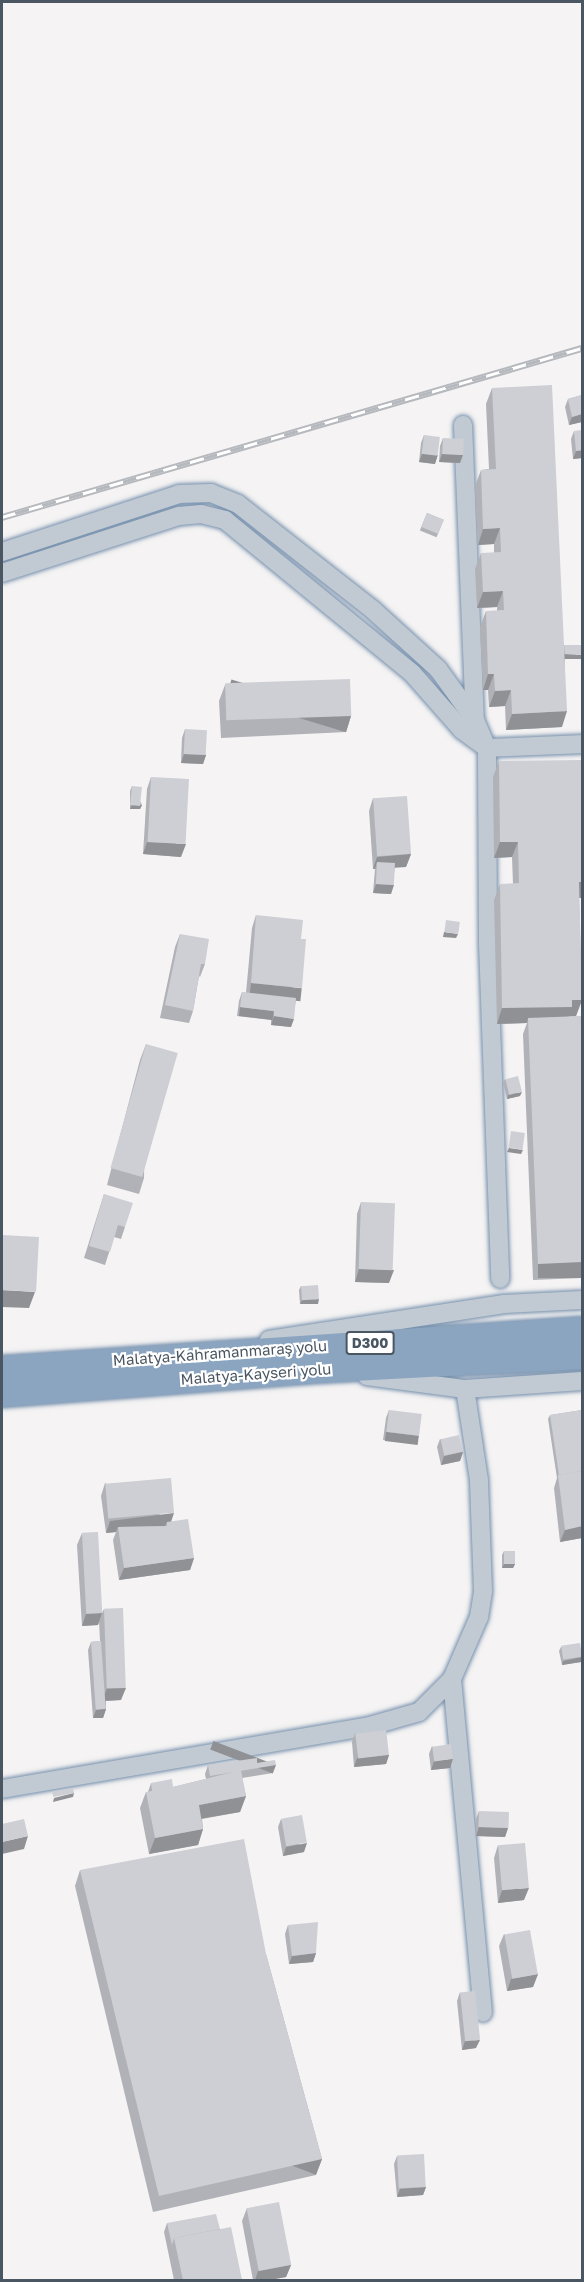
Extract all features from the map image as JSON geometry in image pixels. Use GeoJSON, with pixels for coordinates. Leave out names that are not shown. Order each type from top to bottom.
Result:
{"type":"FeatureCollection","features":[{"type":"Feature","properties":{"kind":"highway","name":"Malatya-Kahramanmaraş yolu"},"geometry":{"type":"LineString","coordinates":[[2,1368],[582,1330]]}},
{"type":"Feature","properties":{"kind":"highway","name":"Malatya-Kayseri yolu"},"geometry":{"type":"LineString","coordinates":[[2,1393],[314,1369],[582,1355]]}},
{"type":"Feature","properties":{"kind":"street"},"geometry":{"type":"LineString","coordinates":[[463,425],[475,720]]}},
{"type":"Feature","properties":{"kind":"street"},"geometry":{"type":"LineString","coordinates":[[2,552],[179,494],[211,493],[238,504],[373,610],[438,669],[475,720],[488,748],[488,944],[500,1279]]}},
{"type":"Feature","properties":{"kind":"street"},"geometry":{"type":"LineString","coordinates":[[2,573],[179,516],[201,514],[225,520],[412,673],[462,730],[488,748],[582,744]]}},
{"type":"Feature","properties":{"kind":"street"},"geometry":{"type":"LineString","coordinates":[[158,1357],[504,1304],[582,1300]]}},
{"type":"Feature","properties":{"kind":"street"},"geometry":{"type":"LineString","coordinates":[[314,1369],[465,1389],[582,1381]]}},
{"type":"Feature","properties":{"kind":"street"},"geometry":{"type":"LineString","coordinates":[[2,1789],[370,1726],[418,1712],[452,1679],[479,1617],[483,1591],[479,1480],[465,1389]]}},
{"type":"Feature","properties":{"kind":"street"},"geometry":{"type":"LineString","coordinates":[[452,1679],[483,2013]]}},
{"type":"Feature","properties":{"kind":"building"},"geometry":{"type":"Polygon","coordinates":[[[552,385],[567,711],[512,714],[511,690],[495,691],[494,674],[488,674],[486,611],[504,610],[503,591],[483,592],[481,553],[501,552],[500,528],[483,529],[481,470],[496,469],[492,388],[552,385]]]}},
{"type":"Feature","properties":{"kind":"building"},"geometry":{"type":"Polygon","coordinates":[[[582,395],[582,414],[572,417],[568,399],[582,395]]]}},
{"type":"Feature","properties":{"kind":"building"},"geometry":{"type":"Polygon","coordinates":[[[582,430],[582,450],[576,451],[574,431],[582,430]]]}},
{"type":"Feature","properties":{"kind":"building"},"geometry":{"type":"Polygon","coordinates":[[[424,435],[440,437],[438,456],[422,454],[424,435]]]}},
{"type":"Feature","properties":{"kind":"building"},"geometry":{"type":"Polygon","coordinates":[[[443,438],[464,439],[463,455],[442,454],[443,438]]]}},
{"type":"Feature","properties":{"kind":"building"},"geometry":{"type":"Polygon","coordinates":[[[427,513],[444,520],[438,534],[421,527],[427,513]]]}},
{"type":"Feature","properties":{"kind":"building"},"geometry":{"type":"Polygon","coordinates":[[[564,645],[582,645],[582,655],[565,654],[564,645]]]}},
{"type":"Feature","properties":{"kind":"building"},"geometry":{"type":"Polygon","coordinates":[[[350,679],[351,716],[226,720],[225,683],[350,679]]]}},
{"type":"Feature","properties":{"kind":"building"},"geometry":{"type":"Polygon","coordinates":[[[185,729],[207,730],[206,755],[184,754],[185,729]]]}},
{"type":"Feature","properties":{"kind":"building"},"geometry":{"type":"Polygon","coordinates":[[[582,760],[582,882],[579,882],[582,1000],[572,1000],[572,1007],[502,1008],[500,884],[519,883],[518,842],[500,842],[499,761],[582,760]]]}},
{"type":"Feature","properties":{"kind":"building"},"geometry":{"type":"Polygon","coordinates":[[[151,777],[189,779],[186,844],[148,842],[151,777]]]}},
{"type":"Feature","properties":{"kind":"building"},"geometry":{"type":"Polygon","coordinates":[[[132,786],[142,787],[140,806],[130,805],[132,786]]]}},
{"type":"Feature","properties":{"kind":"building"},"geometry":{"type":"Polygon","coordinates":[[[407,796],[411,854],[377,856],[373,798],[407,796]]]}},
{"type":"Feature","properties":{"kind":"building"},"geometry":{"type":"Polygon","coordinates":[[[377,862],[395,863],[394,885],[376,884],[377,862]]]}},
{"type":"Feature","properties":{"kind":"building"},"geometry":{"type":"Polygon","coordinates":[[[256,915],[303,920],[301,939],[306,939],[302,988],[251,983],[256,915]]]}},
{"type":"Feature","properties":{"kind":"building"},"geometry":{"type":"Polygon","coordinates":[[[446,920],[460,922],[458,934],[444,932],[446,920]]]}},
{"type":"Feature","properties":{"kind":"building"},"geometry":{"type":"Polygon","coordinates":[[[180,934],[209,939],[205,964],[201,964],[193,1011],[165,1005],[180,934]]]}},
{"type":"Feature","properties":{"kind":"building"},"geometry":{"type":"Polygon","coordinates":[[[242,992],[296,998],[294,1019],[274,1016],[274,1011],[240,1007],[242,992]]]}},
{"type":"Feature","properties":{"kind":"building"},"geometry":{"type":"Polygon","coordinates":[[[582,1016],[582,1262],[538,1264],[528,1018],[582,1016]]]}},
{"type":"Feature","properties":{"kind":"building"},"geometry":{"type":"Polygon","coordinates":[[[146,1044],[178,1053],[142,1177],[110,1168],[146,1044]]]}},
{"type":"Feature","properties":{"kind":"building"},"geometry":{"type":"Polygon","coordinates":[[[518,1076],[522,1092],[509,1095],[505,1079],[518,1076]]]}},
{"type":"Feature","properties":{"kind":"building"},"geometry":{"type":"Polygon","coordinates":[[[511,1131],[525,1133],[522,1150],[509,1148],[511,1131]]]}},
{"type":"Feature","properties":{"kind":"building"},"geometry":{"type":"Polygon","coordinates":[[[104,1194],[133,1203],[125,1227],[118,1225],[110,1252],[89,1246],[104,1194]]]}},
{"type":"Feature","properties":{"kind":"building"},"geometry":{"type":"Polygon","coordinates":[[[361,1202],[395,1203],[393,1270],[359,1269],[361,1202]]]}},
{"type":"Feature","properties":{"kind":"building"},"geometry":{"type":"Polygon","coordinates":[[[2,1235],[39,1237],[36,1292],[2,1290],[2,1235]]]}},
{"type":"Feature","properties":{"kind":"building"},"geometry":{"type":"Polygon","coordinates":[[[318,1285],[319,1299],[302,1300],[301,1286],[318,1285]]]}},
{"type":"Feature","properties":{"kind":"building"},"geometry":{"type":"Polygon","coordinates":[[[389,1410],[422,1414],[419,1436],[386,1432],[389,1410]]]}},
{"type":"Feature","properties":{"kind":"building"},"geometry":{"type":"Polygon","coordinates":[[[582,1410],[582,1471],[559,1475],[550,1415],[582,1410]]]}},
{"type":"Feature","properties":{"kind":"building"},"geometry":{"type":"Polygon","coordinates":[[[459,1435],[463,1452],[444,1456],[440,1439],[459,1435]]]}},
{"type":"Feature","properties":{"kind":"building"},"geometry":{"type":"Polygon","coordinates":[[[582,1471],[582,1526],[565,1530],[558,1475],[582,1471]]]}},
{"type":"Feature","properties":{"kind":"building"},"geometry":{"type":"Polygon","coordinates":[[[171,1478],[174,1513],[108,1519],[105,1484],[171,1478]]]}},
{"type":"Feature","properties":{"kind":"building"},"geometry":{"type":"Polygon","coordinates":[[[188,1519],[194,1558],[124,1568],[118,1527],[167,1526],[167,1522],[188,1519]]]}},
{"type":"Feature","properties":{"kind":"building"},"geometry":{"type":"Polygon","coordinates":[[[98,1532],[102,1613],[86,1614],[82,1533],[98,1532]]]}},
{"type":"Feature","properties":{"kind":"building"},"geometry":{"type":"Polygon","coordinates":[[[504,1551],[515,1551],[515,1564],[504,1564],[504,1551]]]}},
{"type":"Feature","properties":{"kind":"building"},"geometry":{"type":"Polygon","coordinates":[[[123,1608],[126,1688],[107,1689],[104,1609],[123,1608]]]}},
{"type":"Feature","properties":{"kind":"building"},"geometry":{"type":"Polygon","coordinates":[[[101,1641],[106,1709],[96,1710],[91,1642],[101,1641]]]}},
{"type":"Feature","properties":{"kind":"building"},"geometry":{"type":"Polygon","coordinates":[[[580,1643],[582,1657],[563,1660],[561,1646],[580,1643]]]}},
{"type":"Feature","properties":{"kind":"building"},"geometry":{"type":"Polygon","coordinates":[[[386,1730],[389,1755],[358,1759],[355,1734],[386,1730]]]}},
{"type":"Feature","properties":{"kind":"building"},"geometry":{"type":"Polygon","coordinates":[[[451,1744],[453,1759],[434,1761],[432,1747],[451,1744]]]}},
{"type":"Feature","properties":{"kind":"building"},"geometry":{"type":"Polygon","coordinates":[[[257,1758],[257,1763],[275,1760],[276,1765],[210,1776],[208,1765],[257,1758]]]}},
{"type":"Feature","properties":{"kind":"building"},"geometry":{"type":"Polygon","coordinates":[[[241,1770],[246,1796],[199,1805],[203,1829],[155,1838],[146,1792],[152,1791],[151,1783],[172,1779],[173,1787],[241,1770]]]}},
{"type":"Feature","properties":{"kind":"building"},"geometry":{"type":"Polygon","coordinates":[[[73,1788],[74,1793],[53,1797],[52,1792],[73,1788]]]}},
{"type":"Feature","properties":{"kind":"building"},"geometry":{"type":"Polygon","coordinates":[[[479,1811],[509,1812],[508,1828],[478,1827],[479,1811]]]}},
{"type":"Feature","properties":{"kind":"building"},"geometry":{"type":"Polygon","coordinates":[[[302,1815],[307,1843],[286,1846],[281,1819],[302,1815]]]}},
{"type":"Feature","properties":{"kind":"building"},"geometry":{"type":"Polygon","coordinates":[[[24,1819],[28,1836],[2,1842],[2,1824],[24,1819]]]}},
{"type":"Feature","properties":{"kind":"building"},"geometry":{"type":"Polygon","coordinates":[[[244,1839],[266,1954],[322,2159],[159,2196],[80,1870],[244,1839]]]}},
{"type":"Feature","properties":{"kind":"building"},"geometry":{"type":"Polygon","coordinates":[[[525,1843],[529,1888],[502,1890],[498,1845],[525,1843]]]}},
{"type":"Feature","properties":{"kind":"building"},"geometry":{"type":"Polygon","coordinates":[[[318,1922],[316,1953],[292,1956],[288,1925],[318,1922]]]}},
{"type":"Feature","properties":{"kind":"building"},"geometry":{"type":"Polygon","coordinates":[[[530,1930],[538,1974],[512,1979],[504,1935],[530,1930]]]}},
{"type":"Feature","properties":{"kind":"building"},"geometry":{"type":"Polygon","coordinates":[[[475,1991],[480,2040],[465,2041],[460,1993],[475,1991]]]}},
{"type":"Feature","properties":{"kind":"building"},"geometry":{"type":"Polygon","coordinates":[[[424,2154],[426,2187],[399,2188],[397,2155],[424,2154]]]}},
{"type":"Feature","properties":{"kind":"building"},"geometry":{"type":"Polygon","coordinates":[[[279,2202],[291,2265],[259,2271],[247,2208],[279,2202]]]}},
{"type":"Feature","properties":{"kind":"building"},"geometry":{"type":"Polygon","coordinates":[[[216,2214],[220,2229],[174,2238],[172,2245],[167,2223],[216,2214]]]}},
{"type":"Feature","properties":{"kind":"building"},"geometry":{"type":"Polygon","coordinates":[[[231,2227],[242,2280],[183,2280],[174,2238],[231,2227]]]}},
{"type":"Feature","properties":{"kind":"railway"},"geometry":{"type":"LineString","coordinates":[[2,517],[582,348]]}}]}
